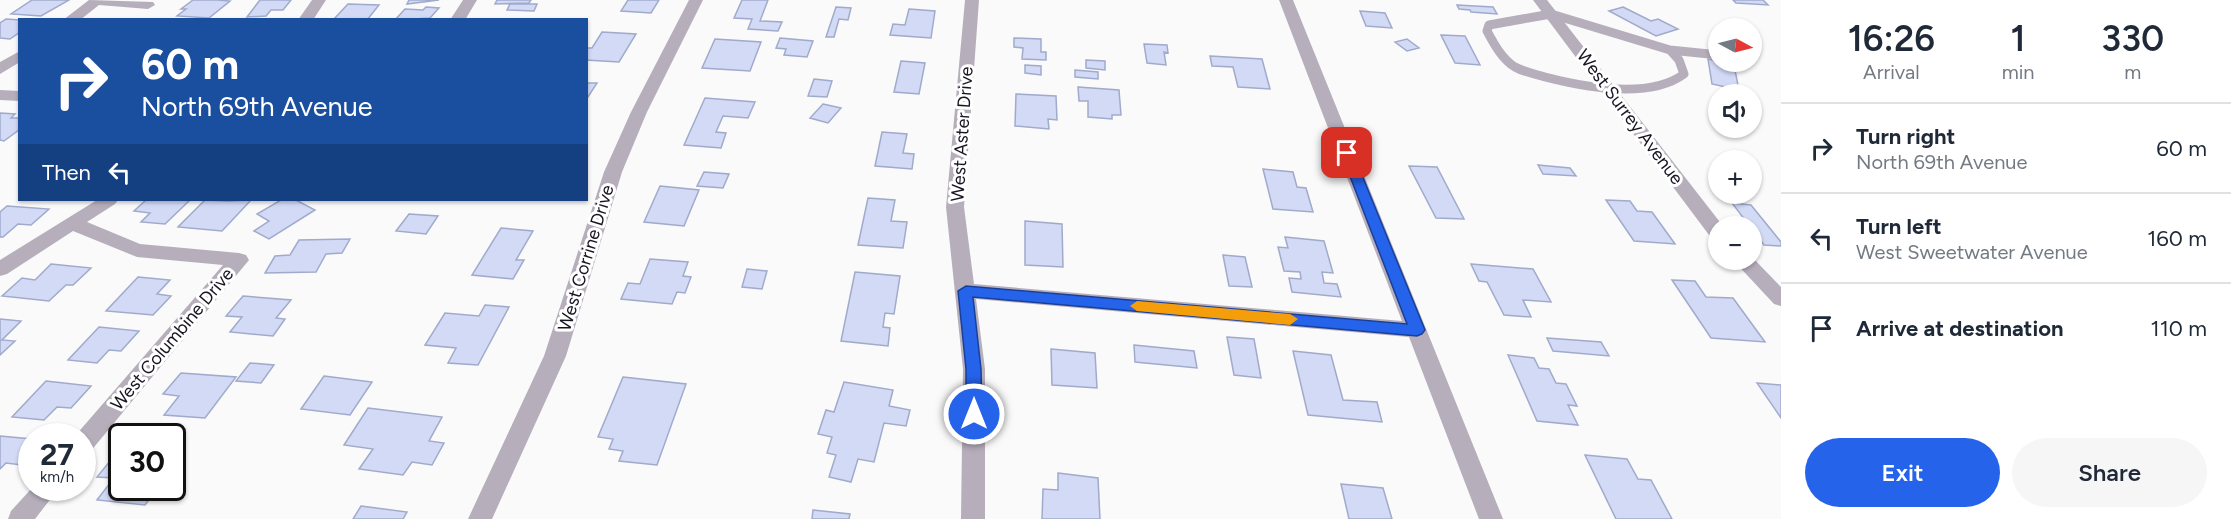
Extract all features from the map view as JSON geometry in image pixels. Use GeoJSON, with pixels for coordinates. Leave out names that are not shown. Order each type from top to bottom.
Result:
{"type":"FeatureCollection","features":[{"type":"Feature","properties":{"kind":"street"},"geometry":{"type":"LineString","coordinates":[[306,18],[319,0]]}},
{"type":"Feature","properties":{"kind":"street"},"geometry":{"type":"LineString","coordinates":[[458,18],[470,0]]}},
{"type":"Feature","properties":{"kind":"street","name":"West Corrine Drive"},"geometry":{"type":"LineString","coordinates":[[480,519],[555,356],[613,172],[639,112],[696,0]]}},
{"type":"Feature","properties":{"kind":"street","name":"West Aster Drive"},"geometry":{"type":"LineString","coordinates":[[972,0],[955,207],[974,369],[974,519]]}},
{"type":"Feature","properties":{"kind":"street"},"geometry":{"type":"LineString","coordinates":[[1286,0],[1491,519]]}},
{"type":"Feature","properties":{"kind":"street","name":"West Surrey Avenue"},"geometry":{"type":"LineString","coordinates":[[1540,0],[1708,220]]}},
{"type":"Feature","properties":{"kind":"street"},"geometry":{"type":"LineString","coordinates":[[73,18],[97,1],[148,4]]}},
{"type":"Feature","properties":{"kind":"street"},"geometry":{"type":"LineString","coordinates":[[0,69],[18,57]]}},
{"type":"Feature","properties":{"kind":"street"},"geometry":{"type":"LineString","coordinates":[[0,95],[18,96]]}},
{"type":"Feature","properties":{"kind":"street"},"geometry":{"type":"LineString","coordinates":[[0,269],[107,201]]}},
{"type":"Feature","properties":{"kind":"street","name":"West Columbine Drive"},"geometry":{"type":"LineString","coordinates":[[71,223],[137,250],[239,260],[96,429]]}},
{"type":"Feature","properties":{"kind":"street"},"geometry":{"type":"LineString","coordinates":[[1753,270],[1781,299]]}},
{"type":"Feature","properties":{"kind":"street"},"geometry":{"type":"LineString","coordinates":[[966,291],[1417,330]]}},
{"type":"Feature","properties":{"kind":"street"},"geometry":{"type":"LineString","coordinates":[[20,519],[36,501]]}},
{"type":"Feature","properties":{"kind":"lane"},"geometry":{"type":"LineString","coordinates":[[1670,50],[1679,60],[1684,74],[1678,79],[1648,87],[1610,91],[1582,87],[1525,71],[1512,65],[1496,48],[1487,31],[1489,25],[1551,14],[1670,50],[1708,54]]}},
{"type":"Feature","properties":{"kind":"building"},"geometry":{"type":"Polygon","coordinates":[[[32,0],[69,0],[41,16],[11,14],[32,0]]]}},
{"type":"Feature","properties":{"kind":"building"},"geometry":{"type":"Polygon","coordinates":[[[193,0],[230,1],[209,18],[177,16],[186,9],[181,9],[193,0]]]}},
{"type":"Feature","properties":{"kind":"building"},"geometry":{"type":"Polygon","coordinates":[[[260,0],[291,0],[283,10],[271,10],[266,16],[247,17],[260,0]]]}},
{"type":"Feature","properties":{"kind":"building"},"geometry":{"type":"Polygon","coordinates":[[[409,0],[439,0],[407,4],[409,0]]]}},
{"type":"Feature","properties":{"kind":"building"},"geometry":{"type":"Polygon","coordinates":[[[497,0],[531,0],[529,3],[495,4],[497,0]]]}},
{"type":"Feature","properties":{"kind":"building"},"geometry":{"type":"Polygon","coordinates":[[[628,0],[659,0],[651,13],[621,11],[628,0]]]}},
{"type":"Feature","properties":{"kind":"building"},"geometry":{"type":"Polygon","coordinates":[[[742,0],[768,0],[760,21],[782,22],[778,31],[748,29],[752,19],[734,18],[742,0]]]}},
{"type":"Feature","properties":{"kind":"building"},"geometry":{"type":"Polygon","coordinates":[[[1733,0],[1763,0],[1768,5],[1736,3],[1733,0]]]}},
{"type":"Feature","properties":{"kind":"building"},"geometry":{"type":"Polygon","coordinates":[[[348,4],[379,5],[369,18],[335,18],[348,4]]]}},
{"type":"Feature","properties":{"kind":"building"},"geometry":{"type":"Polygon","coordinates":[[[510,4],[537,4],[534,11],[507,10],[510,4]]]}},
{"type":"Feature","properties":{"kind":"building"},"geometry":{"type":"Polygon","coordinates":[[[1457,5],[1493,7],[1497,14],[1471,12],[1459,9],[1457,5]]]}},
{"type":"Feature","properties":{"kind":"building"},"geometry":{"type":"Polygon","coordinates":[[[426,7],[439,8],[430,18],[397,18],[405,9],[423,10],[426,7]]]}},
{"type":"Feature","properties":{"kind":"building"},"geometry":{"type":"Polygon","coordinates":[[[836,7],[851,8],[848,20],[839,19],[834,37],[826,37],[836,7]]]}},
{"type":"Feature","properties":{"kind":"building"},"geometry":{"type":"Polygon","coordinates":[[[1623,7],[1651,21],[1658,19],[1678,29],[1656,36],[1609,11],[1623,7]]]}},
{"type":"Feature","properties":{"kind":"building"},"geometry":{"type":"Polygon","coordinates":[[[909,9],[935,11],[931,38],[890,35],[893,24],[905,25],[909,9]]]}},
{"type":"Feature","properties":{"kind":"building"},"geometry":{"type":"Polygon","coordinates":[[[1360,11],[1385,13],[1392,28],[1366,26],[1360,11]]]}},
{"type":"Feature","properties":{"kind":"building"},"geometry":{"type":"Polygon","coordinates":[[[6,19],[18,20],[18,33],[10,39],[0,38],[0,23],[6,19]]]}},
{"type":"Feature","properties":{"kind":"building"},"geometry":{"type":"Polygon","coordinates":[[[602,32],[636,34],[619,62],[588,60],[588,48],[592,48],[602,32]]]}},
{"type":"Feature","properties":{"kind":"building"},"geometry":{"type":"Polygon","coordinates":[[[1441,35],[1465,36],[1480,65],[1455,63],[1441,35]]]}},
{"type":"Feature","properties":{"kind":"building"},"geometry":{"type":"Polygon","coordinates":[[[780,38],[813,41],[807,57],[784,55],[786,49],[776,48],[780,38]]]}},
{"type":"Feature","properties":{"kind":"building"},"geometry":{"type":"Polygon","coordinates":[[[1014,38],[1041,39],[1041,52],[1046,52],[1046,60],[1022,59],[1023,48],[1014,47],[1014,38]]]}},
{"type":"Feature","properties":{"kind":"building"},"geometry":{"type":"Polygon","coordinates":[[[715,39],[761,42],[750,71],[702,68],[715,39]]]}},
{"type":"Feature","properties":{"kind":"building"},"geometry":{"type":"Polygon","coordinates":[[[1407,39],[1419,48],[1407,51],[1395,42],[1407,39]]]}},
{"type":"Feature","properties":{"kind":"building"},"geometry":{"type":"Polygon","coordinates":[[[1144,44],[1167,45],[1168,53],[1164,52],[1166,65],[1147,63],[1144,44]]]}},
{"type":"Feature","properties":{"kind":"building"},"geometry":{"type":"Polygon","coordinates":[[[1210,56],[1262,59],[1270,89],[1238,87],[1233,67],[1212,66],[1210,56]]]}},
{"type":"Feature","properties":{"kind":"building"},"geometry":{"type":"Polygon","coordinates":[[[1086,60],[1105,61],[1105,70],[1086,68],[1086,60]]]}},
{"type":"Feature","properties":{"kind":"building"},"geometry":{"type":"Polygon","coordinates":[[[901,61],[925,63],[919,94],[894,92],[901,61]]]}},
{"type":"Feature","properties":{"kind":"building"},"geometry":{"type":"Polygon","coordinates":[[[1025,65],[1041,66],[1041,75],[1025,73],[1025,65]]]}},
{"type":"Feature","properties":{"kind":"building"},"geometry":{"type":"Polygon","coordinates":[[[1075,70],[1098,72],[1098,79],[1075,77],[1075,70]]]}},
{"type":"Feature","properties":{"kind":"building"},"geometry":{"type":"Polygon","coordinates":[[[1710,72],[1735,72],[1738,84],[1712,84],[1710,72]]]}},
{"type":"Feature","properties":{"kind":"building"},"geometry":{"type":"Polygon","coordinates":[[[814,79],[832,81],[827,97],[808,96],[814,79]]]}},
{"type":"Feature","properties":{"kind":"building"},"geometry":{"type":"Polygon","coordinates":[[[588,83],[597,83],[588,97],[588,83]]]}},
{"type":"Feature","properties":{"kind":"building"},"geometry":{"type":"Polygon","coordinates":[[[1078,87],[1119,90],[1121,115],[1112,115],[1112,119],[1088,117],[1088,101],[1079,101],[1078,87]]]}},
{"type":"Feature","properties":{"kind":"building"},"geometry":{"type":"Polygon","coordinates":[[[1016,94],[1056,96],[1057,120],[1048,119],[1049,129],[1015,126],[1016,94]]]}},
{"type":"Feature","properties":{"kind":"building"},"geometry":{"type":"Polygon","coordinates":[[[705,98],[755,102],[748,118],[723,116],[716,132],[726,133],[721,148],[684,145],[705,98]]]}},
{"type":"Feature","properties":{"kind":"building"},"geometry":{"type":"Polygon","coordinates":[[[823,104],[841,108],[828,123],[810,118],[823,104]]]}},
{"type":"Feature","properties":{"kind":"building"},"geometry":{"type":"Polygon","coordinates":[[[0,113],[15,114],[11,118],[18,118],[18,130],[4,141],[0,140],[0,113]]]}},
{"type":"Feature","properties":{"kind":"building"},"geometry":{"type":"Polygon","coordinates":[[[882,132],[907,134],[903,153],[914,154],[912,169],[875,166],[882,132]]]}},
{"type":"Feature","properties":{"kind":"building"},"geometry":{"type":"Polygon","coordinates":[[[1538,165],[1570,168],[1576,176],[1543,174],[1538,165]]]}},
{"type":"Feature","properties":{"kind":"building"},"geometry":{"type":"Polygon","coordinates":[[[1409,166],[1437,167],[1464,219],[1436,218],[1409,166]]]}},
{"type":"Feature","properties":{"kind":"building"},"geometry":{"type":"Polygon","coordinates":[[[1263,169],[1293,172],[1297,187],[1306,188],[1313,212],[1273,209],[1263,169]]]}},
{"type":"Feature","properties":{"kind":"building"},"geometry":{"type":"Polygon","coordinates":[[[704,172],[729,174],[723,188],[697,186],[704,172]]]}},
{"type":"Feature","properties":{"kind":"building"},"geometry":{"type":"Polygon","coordinates":[[[660,186],[699,190],[684,226],[644,222],[660,186]]]}},
{"type":"Feature","properties":{"kind":"building"},"geometry":{"type":"Polygon","coordinates":[[[868,198],[895,200],[891,221],[907,222],[903,248],[858,245],[868,198]]]}},
{"type":"Feature","properties":{"kind":"building"},"geometry":{"type":"Polygon","coordinates":[[[1606,200],[1630,201],[1637,211],[1652,212],[1675,244],[1634,241],[1606,200]]]}},
{"type":"Feature","properties":{"kind":"building"},"geometry":{"type":"Polygon","coordinates":[[[145,201],[189,201],[165,224],[141,222],[150,213],[134,211],[145,201]]]}},
{"type":"Feature","properties":{"kind":"building"},"geometry":{"type":"Polygon","coordinates":[[[204,201],[250,201],[222,231],[178,227],[204,201]]]}},
{"type":"Feature","properties":{"kind":"building"},"geometry":{"type":"Polygon","coordinates":[[[279,201],[298,201],[315,210],[269,239],[254,231],[269,221],[257,214],[279,201]]]}},
{"type":"Feature","properties":{"kind":"building"},"geometry":{"type":"Polygon","coordinates":[[[1733,204],[1751,205],[1760,216],[1742,216],[1733,204]]]}},
{"type":"Feature","properties":{"kind":"building"},"geometry":{"type":"Polygon","coordinates":[[[7,206],[49,209],[31,225],[18,224],[0,237],[0,212],[7,206]]]}},
{"type":"Feature","properties":{"kind":"building"},"geometry":{"type":"Polygon","coordinates":[[[409,214],[438,216],[426,234],[396,231],[409,214]]]}},
{"type":"Feature","properties":{"kind":"building"},"geometry":{"type":"Polygon","coordinates":[[[1762,219],[1781,242],[1781,246],[1764,245],[1762,219]]]}},
{"type":"Feature","properties":{"kind":"building"},"geometry":{"type":"Polygon","coordinates":[[[1025,221],[1062,224],[1063,267],[1025,265],[1025,221]]]}},
{"type":"Feature","properties":{"kind":"building"},"geometry":{"type":"Polygon","coordinates":[[[501,228],[533,231],[516,260],[524,260],[513,279],[472,275],[501,228]]]}},
{"type":"Feature","properties":{"kind":"building"},"geometry":{"type":"Polygon","coordinates":[[[1285,237],[1324,241],[1333,273],[1322,272],[1324,283],[1337,284],[1341,297],[1292,292],[1289,278],[1301,279],[1300,272],[1284,271],[1278,247],[1288,248],[1285,237]]]}},
{"type":"Feature","properties":{"kind":"building"},"geometry":{"type":"Polygon","coordinates":[[[350,239],[342,253],[326,254],[316,272],[265,273],[275,256],[290,255],[299,240],[350,239]]]}},
{"type":"Feature","properties":{"kind":"building"},"geometry":{"type":"Polygon","coordinates":[[[1223,255],[1245,257],[1252,287],[1229,286],[1223,255]]]}},
{"type":"Feature","properties":{"kind":"building"},"geometry":{"type":"Polygon","coordinates":[[[650,259],[688,262],[683,276],[691,277],[685,293],[677,292],[672,304],[621,299],[628,283],[640,284],[650,259]]]}},
{"type":"Feature","properties":{"kind":"building"},"geometry":{"type":"Polygon","coordinates":[[[51,264],[91,268],[73,285],[66,285],[49,301],[2,296],[22,278],[35,280],[51,264]]]}},
{"type":"Feature","properties":{"kind":"building"},"geometry":{"type":"Polygon","coordinates":[[[1471,264],[1533,269],[1551,302],[1523,300],[1531,317],[1504,315],[1487,282],[1479,281],[1471,264]]]}},
{"type":"Feature","properties":{"kind":"building"},"geometry":{"type":"Polygon","coordinates":[[[747,269],[767,271],[762,289],[742,287],[747,269]]]}},
{"type":"Feature","properties":{"kind":"building"},"geometry":{"type":"Polygon","coordinates":[[[855,272],[900,276],[894,314],[885,313],[883,327],[890,328],[888,346],[841,341],[855,272]]]}},
{"type":"Feature","properties":{"kind":"building"},"geometry":{"type":"Polygon","coordinates":[[[138,277],[170,280],[157,294],[171,296],[153,315],[106,311],[138,277]]]}},
{"type":"Feature","properties":{"kind":"building"},"geometry":{"type":"Polygon","coordinates":[[[1672,280],[1695,281],[1706,297],[1733,298],[1765,342],[1711,338],[1672,280]]]}},
{"type":"Feature","properties":{"kind":"building"},"geometry":{"type":"Polygon","coordinates":[[[243,296],[291,300],[276,318],[285,319],[273,336],[230,332],[242,317],[226,316],[243,296]]]}},
{"type":"Feature","properties":{"kind":"building"},"geometry":{"type":"Polygon","coordinates":[[[485,305],[509,307],[478,365],[448,363],[456,348],[425,345],[445,313],[479,316],[485,305]]]}},
{"type":"Feature","properties":{"kind":"building"},"geometry":{"type":"Polygon","coordinates":[[[0,319],[21,321],[2,340],[15,341],[0,355],[0,319]]]}},
{"type":"Feature","properties":{"kind":"building"},"geometry":{"type":"Polygon","coordinates":[[[99,327],[139,331],[121,351],[109,350],[97,363],[68,360],[99,327]]]}},
{"type":"Feature","properties":{"kind":"building"},"geometry":{"type":"Polygon","coordinates":[[[1227,337],[1254,339],[1261,378],[1234,375],[1227,337]]]}},
{"type":"Feature","properties":{"kind":"building"},"geometry":{"type":"Polygon","coordinates":[[[1547,338],[1601,342],[1609,356],[1553,351],[1547,338]]]}},
{"type":"Feature","properties":{"kind":"building"},"geometry":{"type":"Polygon","coordinates":[[[1134,345],[1194,351],[1197,368],[1135,362],[1134,345]]]}},
{"type":"Feature","properties":{"kind":"building"},"geometry":{"type":"Polygon","coordinates":[[[1051,349],[1095,353],[1097,388],[1052,385],[1051,349]]]}},
{"type":"Feature","properties":{"kind":"building"},"geometry":{"type":"Polygon","coordinates":[[[1293,351],[1331,355],[1343,400],[1377,402],[1382,422],[1308,415],[1293,351]]]}},
{"type":"Feature","properties":{"kind":"building"},"geometry":{"type":"Polygon","coordinates":[[[1508,355],[1534,358],[1539,368],[1549,369],[1556,383],[1566,384],[1577,406],[1568,405],[1578,425],[1537,421],[1508,355]]]}},
{"type":"Feature","properties":{"kind":"building"},"geometry":{"type":"Polygon","coordinates":[[[250,363],[274,365],[261,383],[236,381],[250,363]]]}},
{"type":"Feature","properties":{"kind":"building"},"geometry":{"type":"Polygon","coordinates":[[[181,373],[236,377],[205,418],[164,415],[179,396],[163,394],[181,373]]]}},
{"type":"Feature","properties":{"kind":"building"},"geometry":{"type":"Polygon","coordinates":[[[324,376],[372,382],[350,415],[301,409],[324,376]]]}},
{"type":"Feature","properties":{"kind":"building"},"geometry":{"type":"Polygon","coordinates":[[[623,377],[686,384],[657,465],[619,461],[623,451],[609,449],[613,439],[598,437],[623,377]]]}},
{"type":"Feature","properties":{"kind":"building"},"geometry":{"type":"Polygon","coordinates":[[[46,381],[91,386],[71,408],[57,407],[44,420],[12,417],[46,381]]]}},
{"type":"Feature","properties":{"kind":"building"},"geometry":{"type":"Polygon","coordinates":[[[844,382],[893,390],[889,406],[910,410],[906,426],[884,423],[874,462],[858,459],[851,482],[829,477],[836,455],[827,453],[832,437],[818,434],[826,410],[834,412],[844,382]]]}},
{"type":"Feature","properties":{"kind":"building"},"geometry":{"type":"Polygon","coordinates":[[[1757,383],[1781,385],[1781,418],[1757,383]]]}},
{"type":"Feature","properties":{"kind":"building"},"geometry":{"type":"Polygon","coordinates":[[[368,408],[442,417],[429,441],[444,443],[432,465],[412,462],[403,475],[359,469],[373,449],[344,445],[368,408]]]}},
{"type":"Feature","properties":{"kind":"building"},"geometry":{"type":"Polygon","coordinates":[[[0,436],[18,438],[18,464],[6,463],[0,469],[0,436]]]}},
{"type":"Feature","properties":{"kind":"building"},"geometry":{"type":"Polygon","coordinates":[[[1585,455],[1627,459],[1638,479],[1651,480],[1672,519],[1616,519],[1585,455]]]}},
{"type":"Feature","properties":{"kind":"building"},"geometry":{"type":"Polygon","coordinates":[[[108,464],[108,478],[97,477],[108,464]]]}},
{"type":"Feature","properties":{"kind":"building"},"geometry":{"type":"Polygon","coordinates":[[[1058,473],[1098,478],[1100,519],[1042,519],[1043,489],[1058,490],[1058,473]]]}},
{"type":"Feature","properties":{"kind":"building"},"geometry":{"type":"Polygon","coordinates":[[[1341,484],[1383,488],[1392,519],[1349,519],[1341,484]]]}},
{"type":"Feature","properties":{"kind":"building"},"geometry":{"type":"Polygon","coordinates":[[[108,486],[108,501],[148,501],[145,505],[97,500],[108,486]]]}},
{"type":"Feature","properties":{"kind":"building"},"geometry":{"type":"Polygon","coordinates":[[[361,506],[407,512],[403,519],[353,519],[361,506]]]}},
{"type":"Feature","properties":{"kind":"building"},"geometry":{"type":"Polygon","coordinates":[[[813,510],[850,514],[849,519],[812,519],[813,510]]]}},
{"type":"Feature","properties":{"kind":"slow traffic"},"geometry":{"type":"LineString","coordinates":[[1137,306],[1290,319]]}},
{"type":"Feature","properties":{"kind":"route"},"geometry":{"type":"LineString","coordinates":[[974,414],[974,369],[966,291],[1417,330],[1347,153]]}}]}
